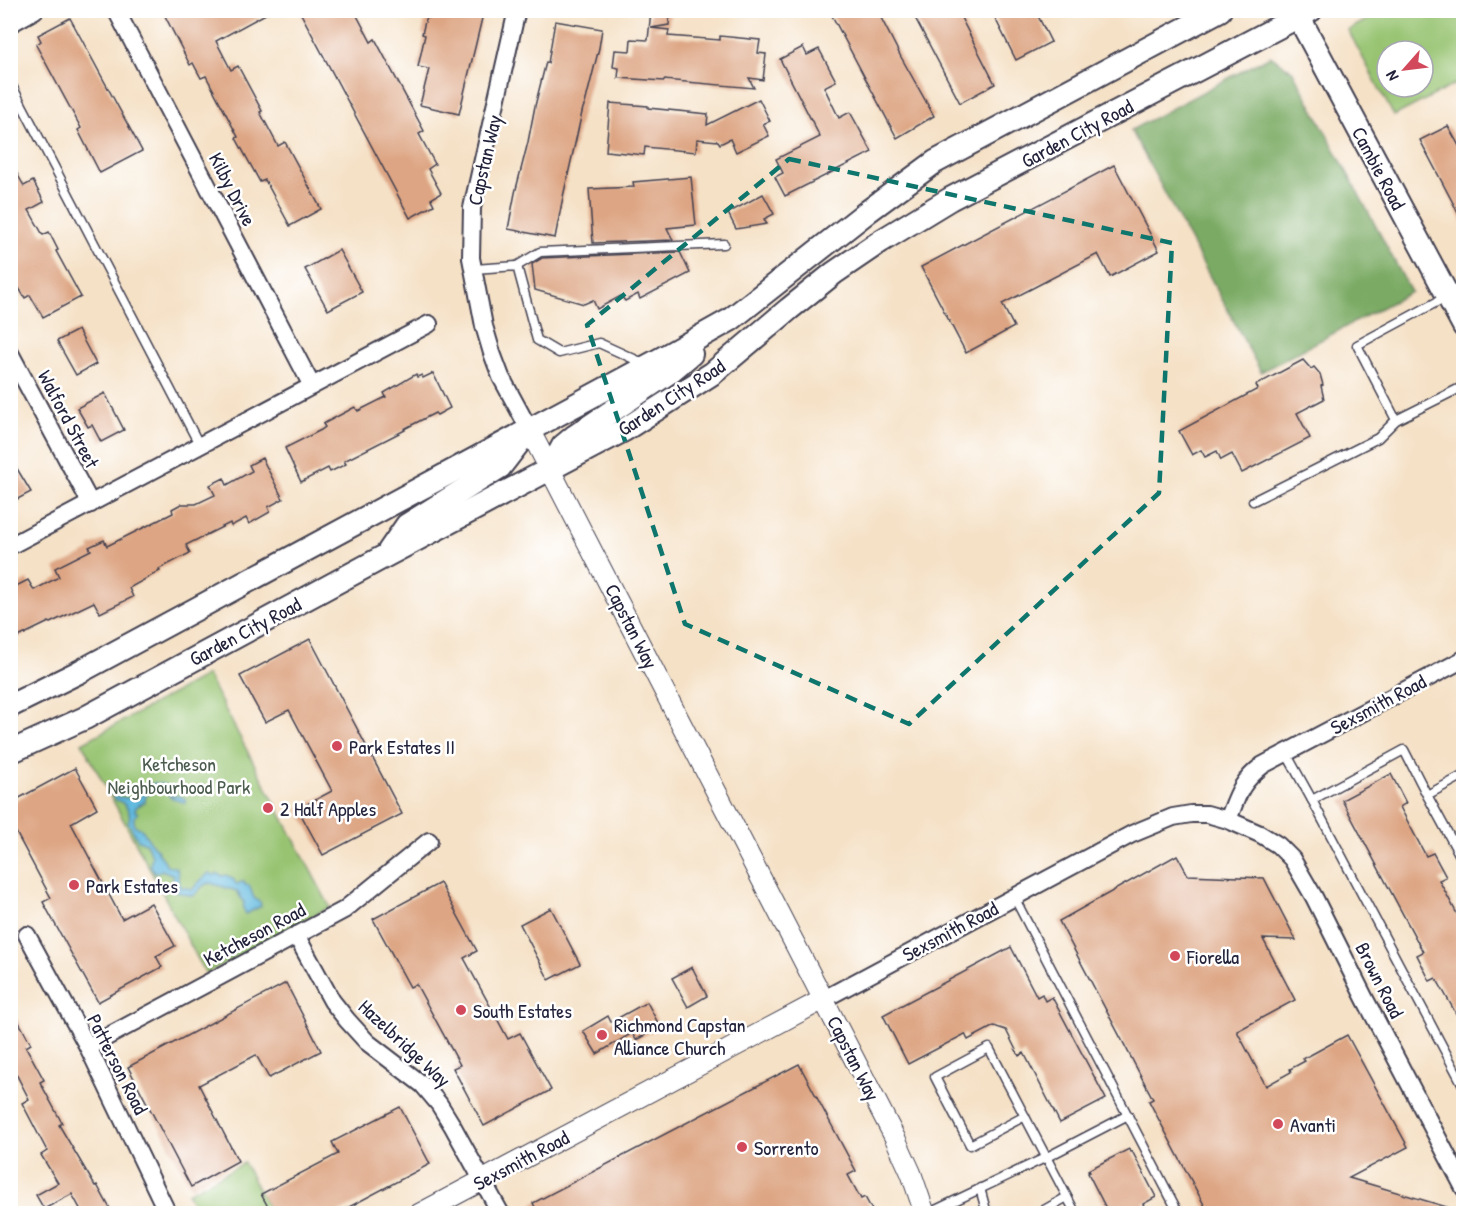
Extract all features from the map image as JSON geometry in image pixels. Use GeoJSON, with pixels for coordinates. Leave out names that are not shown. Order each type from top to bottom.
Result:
{"type":"FeatureCollection","features":[{"type":"Feature","properties":{"kind":"main road","name":"Garden City Road"},"geometry":{"type":"LineString","coordinates":[[10,706],[79,672],[730,320],[867,212],[935,162],[1220,10]]}},
{"type":"Feature","properties":{"kind":"main road","name":"Garden City Road"},"geometry":{"type":"LineString","coordinates":[[10,752],[85,718],[624,430],[721,367],[834,273],[881,241],[950,199],[1302,13]]}},
{"type":"Feature","properties":{"kind":"main road","name":"Cambie Road"},"geometry":{"type":"LineString","coordinates":[[1302,13],[1464,326]]}},
{"type":"Feature","properties":{"kind":"main road"},"geometry":{"type":"LineString","coordinates":[[550,469],[562,446],[667,374],[730,320]]}},
{"type":"Feature","properties":{"kind":"main road"},"geometry":{"type":"LineString","coordinates":[[387,555],[407,525],[500,467],[530,429]]}},
{"type":"Feature","properties":{"kind":"street"},"geometry":{"type":"LineString","coordinates":[[10,24],[35,10]]}},
{"type":"Feature","properties":{"kind":"street","name":"Kilby Drive"},"geometry":{"type":"LineString","coordinates":[[116,10],[312,386]]}},
{"type":"Feature","properties":{"kind":"street","name":"Capstan Way"},"geometry":{"type":"LineString","coordinates":[[517,10],[472,208],[471,258],[484,326],[492,353],[501,376],[895,1138],[926,1214]]}},
{"type":"Feature","properties":{"kind":"street"},"geometry":{"type":"LineString","coordinates":[[10,546],[201,447],[429,324]]}},
{"type":"Feature","properties":{"kind":"street","name":"Walford Street"},"geometry":{"type":"LineString","coordinates":[[10,353],[91,504]]}},
{"type":"Feature","properties":{"kind":"street","name":"Sexsmith Road"},"geometry":{"type":"LineString","coordinates":[[419,1214],[1097,852],[1154,824],[1173,817],[1191,814],[1207,814],[1228,820],[1238,793],[1248,777],[1263,765],[1464,659]]}},
{"type":"Feature","properties":{"kind":"street","name":"Brown Road"},"geometry":{"type":"LineString","coordinates":[[1228,820],[1278,844],[1292,859],[1306,881],[1464,1188]]}},
{"type":"Feature","properties":{"kind":"street","name":"Ketcheson Road"},"geometry":{"type":"LineString","coordinates":[[88,1047],[344,910],[429,841]]}},
{"type":"Feature","properties":{"kind":"street","name":"Patterson Road"},"geometry":{"type":"LineString","coordinates":[[27,935],[88,1047],[168,1214]]}},
{"type":"Feature","properties":{"kind":"street","name":"Hazelbridge Way"},"geometry":{"type":"LineString","coordinates":[[296,935],[332,1000],[347,1020],[367,1042],[423,1085],[439,1104],[501,1214]]}},
{"type":"Feature","properties":{"kind":"lane"},"geometry":{"type":"LineString","coordinates":[[10,82],[201,447]]}},
{"type":"Feature","properties":{"kind":"lane"},"geometry":{"type":"LineString","coordinates":[[474,269],[517,266],[540,252],[724,244]]}},
{"type":"Feature","properties":{"kind":"lane"},"geometry":{"type":"LineString","coordinates":[[517,266],[537,340],[559,353],[599,343],[648,366]]}},
{"type":"Feature","properties":{"kind":"lane"},"geometry":{"type":"LineString","coordinates":[[1396,420],[1357,345],[1448,296]]}},
{"type":"Feature","properties":{"kind":"lane"},"geometry":{"type":"LineString","coordinates":[[1253,501],[1378,438],[1396,420],[1464,386]]}},
{"type":"Feature","properties":{"kind":"lane"},"geometry":{"type":"LineString","coordinates":[[1312,800],[1404,750],[1464,863]]}},
{"type":"Feature","properties":{"kind":"lane"},"geometry":{"type":"LineString","coordinates":[[1286,753],[1464,1087]]}},
{"type":"Feature","properties":{"kind":"lane"},"geometry":{"type":"LineString","coordinates":[[1427,795],[1464,775]]}},
{"type":"Feature","properties":{"kind":"lane"},"geometry":{"type":"LineString","coordinates":[[1014,897],[1179,1214]]}},
{"type":"Feature","properties":{"kind":"lane"},"geometry":{"type":"LineString","coordinates":[[1025,1116],[970,1145],[935,1077],[989,1048],[1047,1157],[1076,1214]]}},
{"type":"Feature","properties":{"kind":"lane"},"geometry":{"type":"LineString","coordinates":[[926,1214],[1047,1157],[1128,1114]]}},
{"type":"Feature","properties":{"kind":"lane"},"geometry":{"type":"LineString","coordinates":[[980,1188],[987,1214]]}},
{"type":"Feature","properties":{"kind":"lane"},"geometry":{"type":"LineString","coordinates":[[1037,1214],[1067,1197]]}},
{"type":"Feature","properties":{"kind":"highlighted area"},"geometry":{"type":"Polygon","coordinates":[[[789,159],[1172,243],[1159,493],[909,724],[685,624],[587,325],[789,159]]]}},
{"type":"Feature","properties":{"kind":"green space"},"geometry":{"type":"Polygon","coordinates":[[[1385,10],[1463,11],[1463,80],[1435,95],[1435,39],[1375,39],[1375,80],[1348,30],[1385,10]]]}},
{"type":"Feature","properties":{"kind":"green space"},"geometry":{"type":"Polygon","coordinates":[[[1270,56],[1293,71],[1411,292],[1261,372],[1131,130],[1270,56]]]}},
{"type":"Feature","properties":{"kind":"green space"},"geometry":{"type":"Polygon","coordinates":[[[1385,99],[1427,99],[1394,116],[1385,99]]]}},
{"type":"Feature","properties":{"kind":"green space","name":"Ketcheson Neighbourhood Park"},"geometry":{"type":"Polygon","coordinates":[[[207,675],[330,907],[206,974],[82,743],[207,675]]]}},
{"type":"Feature","properties":{"kind":"green space"},"geometry":{"type":"Polygon","coordinates":[[[244,1163],[271,1213],[198,1213],[187,1193],[244,1163]]]}},
{"type":"Feature","properties":{"kind":"water"},"geometry":{"type":"Polygon","coordinates":[[[154,783],[166,785],[172,796],[180,796],[186,802],[171,798],[165,789],[156,786],[153,792],[146,795],[145,802],[136,807],[135,811],[138,813],[134,818],[134,824],[143,831],[166,865],[177,868],[182,888],[192,890],[209,873],[226,875],[236,884],[244,882],[245,885],[249,885],[254,898],[260,902],[261,906],[246,914],[243,908],[244,903],[237,891],[210,883],[204,885],[193,896],[177,892],[172,882],[174,875],[162,870],[155,873],[150,865],[152,856],[146,843],[138,840],[128,822],[130,815],[127,808],[116,800],[109,787],[117,796],[137,799],[141,796],[142,789],[154,783]]]}},
{"type":"Feature","properties":{"kind":"building"},"geometry":{"type":"Polygon","coordinates":[[[162,10],[273,10],[216,41],[231,70],[238,66],[278,146],[285,142],[321,209],[290,226],[265,180],[260,182],[206,76],[201,78],[193,63],[190,65],[162,10]]]}},
{"type":"Feature","properties":{"kind":"building"},"geometry":{"type":"Polygon","coordinates":[[[299,10],[354,10],[371,42],[375,39],[424,131],[419,134],[435,164],[428,169],[441,193],[431,199],[434,205],[410,218],[299,10]]]}},
{"type":"Feature","properties":{"kind":"building"},"geometry":{"type":"Polygon","coordinates":[[[431,10],[484,10],[459,114],[420,105],[429,69],[418,67],[425,35],[422,34],[426,17],[429,18],[431,10]]]}},
{"type":"Feature","properties":{"kind":"building"},"geometry":{"type":"Polygon","coordinates":[[[651,10],[670,10],[669,25],[651,28],[669,30],[668,36],[720,40],[720,36],[760,40],[758,53],[766,54],[763,80],[749,78],[754,88],[618,78],[619,68],[613,67],[615,50],[630,51],[631,39],[648,40],[651,10]]]}},
{"type":"Feature","properties":{"kind":"building"},"geometry":{"type":"Polygon","coordinates":[[[829,10],[877,10],[934,116],[897,138],[829,10]]]}},
{"type":"Feature","properties":{"kind":"building"},"geometry":{"type":"Polygon","coordinates":[[[911,10],[957,10],[995,84],[960,103],[911,10]]]}},
{"type":"Feature","properties":{"kind":"building"},"geometry":{"type":"Polygon","coordinates":[[[991,10],[1035,10],[1051,42],[1016,60],[991,10]]]}},
{"type":"Feature","properties":{"kind":"building"},"geometry":{"type":"Polygon","coordinates":[[[70,18],[142,151],[100,173],[78,130],[81,128],[36,45],[41,41],[38,35],[70,18]]]}},
{"type":"Feature","properties":{"kind":"building"},"geometry":{"type":"Polygon","coordinates":[[[555,21],[602,29],[555,238],[508,229],[535,106],[546,62],[548,63],[555,21]]]}},
{"type":"Feature","properties":{"kind":"building"},"geometry":{"type":"Polygon","coordinates":[[[803,47],[807,55],[819,49],[836,81],[824,87],[839,118],[850,112],[872,152],[785,196],[775,177],[783,173],[776,159],[820,137],[780,59],[803,47]]]}},
{"type":"Feature","properties":{"kind":"building"},"geometry":{"type":"Polygon","coordinates":[[[759,99],[770,121],[763,124],[769,136],[736,152],[730,139],[720,144],[718,141],[697,139],[696,152],[645,147],[644,155],[606,151],[610,103],[708,114],[707,125],[759,99]]]}},
{"type":"Feature","properties":{"kind":"building"},"geometry":{"type":"Polygon","coordinates":[[[1448,126],[1464,155],[1464,224],[1420,140],[1448,126]]]}},
{"type":"Feature","properties":{"kind":"building"},"geometry":{"type":"Polygon","coordinates":[[[10,161],[24,186],[33,181],[44,202],[29,210],[43,235],[49,232],[58,250],[56,251],[81,297],[43,317],[30,295],[25,298],[14,280],[17,278],[10,266],[10,161]]]}},
{"type":"Feature","properties":{"kind":"building"},"geometry":{"type":"Polygon","coordinates":[[[1114,165],[1159,251],[1110,277],[1098,254],[1002,304],[1014,327],[966,353],[921,267],[1114,165]]]}},
{"type":"Feature","properties":{"kind":"building"},"geometry":{"type":"Polygon","coordinates":[[[691,177],[696,225],[667,228],[673,240],[593,243],[589,189],[634,187],[633,182],[691,177]]]}},
{"type":"Feature","properties":{"kind":"building"},"geometry":{"type":"Polygon","coordinates":[[[763,194],[774,214],[764,219],[767,224],[736,229],[728,213],[763,194]]]}},
{"type":"Feature","properties":{"kind":"building"},"geometry":{"type":"Polygon","coordinates":[[[339,250],[362,292],[328,310],[305,269],[339,250]]]}},
{"type":"Feature","properties":{"kind":"building"},"geometry":{"type":"Polygon","coordinates":[[[680,252],[690,273],[640,299],[638,294],[625,301],[621,296],[597,309],[593,300],[584,304],[535,290],[532,264],[542,258],[680,252]]]}},
{"type":"Feature","properties":{"kind":"building"},"geometry":{"type":"Polygon","coordinates":[[[78,330],[96,364],[76,375],[57,341],[78,330]]]}},
{"type":"Feature","properties":{"kind":"building"},"geometry":{"type":"Polygon","coordinates":[[[1303,360],[1311,369],[1314,367],[1320,374],[1323,385],[1321,386],[1324,399],[1297,413],[1310,438],[1242,473],[1232,454],[1221,460],[1217,451],[1205,457],[1201,450],[1192,455],[1179,431],[1258,389],[1256,385],[1303,360]]]}},
{"type":"Feature","properties":{"kind":"building"},"geometry":{"type":"Polygon","coordinates":[[[433,373],[450,408],[437,415],[435,413],[344,461],[346,464],[330,472],[328,468],[301,482],[285,448],[321,430],[325,427],[323,424],[355,407],[358,411],[386,397],[384,393],[416,374],[417,377],[422,375],[423,378],[433,373]]]}},
{"type":"Feature","properties":{"kind":"building"},"geometry":{"type":"Polygon","coordinates":[[[105,393],[124,430],[101,442],[92,425],[88,427],[77,408],[105,393]]]}},
{"type":"Feature","properties":{"kind":"building"},"geometry":{"type":"Polygon","coordinates":[[[10,457],[31,492],[10,503],[10,457]]]}},
{"type":"Feature","properties":{"kind":"building"},"geometry":{"type":"Polygon","coordinates":[[[262,458],[283,499],[268,507],[270,512],[249,524],[246,518],[231,526],[230,523],[186,545],[190,553],[129,588],[133,597],[100,613],[94,602],[10,641],[10,589],[28,580],[34,590],[59,577],[55,568],[91,550],[89,547],[104,540],[107,546],[173,513],[172,509],[181,504],[196,504],[215,495],[210,485],[224,478],[227,485],[252,471],[249,465],[262,458]]]}},
{"type":"Feature","properties":{"kind":"building","name":"Park Estates II"},"geometry":{"type":"Polygon","coordinates":[[[310,639],[402,814],[323,855],[298,809],[332,791],[289,710],[265,722],[240,676],[310,639]]]}},
{"type":"Feature","properties":{"kind":"building","name":"Park Estates"},"geometry":{"type":"Polygon","coordinates":[[[75,768],[97,808],[71,823],[122,919],[151,903],[175,946],[156,956],[162,967],[98,1002],[43,902],[51,898],[10,821],[10,803],[75,768]]]}},
{"type":"Feature","properties":{"kind":"building"},"geometry":{"type":"Polygon","coordinates":[[[1391,774],[1406,803],[1400,807],[1426,856],[1433,853],[1446,877],[1439,880],[1464,927],[1464,1028],[1436,978],[1430,981],[1417,955],[1423,952],[1342,800],[1391,774]]]}},
{"type":"Feature","properties":{"kind":"building"},"geometry":{"type":"Polygon","coordinates":[[[1177,855],[1188,875],[1264,878],[1296,940],[1263,939],[1295,1000],[1237,1031],[1266,1086],[1291,1072],[1290,1069],[1305,1061],[1303,1059],[1347,1035],[1408,1147],[1349,1178],[1457,1210],[1457,1214],[1209,1214],[1149,1101],[1153,1099],[1059,921],[1177,855]]]}},
{"type":"Feature","properties":{"kind":"building","name":"South Estates"},"geometry":{"type":"Polygon","coordinates":[[[440,883],[477,951],[464,958],[508,1039],[520,1033],[551,1090],[484,1126],[453,1068],[460,1065],[416,984],[410,987],[373,919],[440,883]]]}},
{"type":"Feature","properties":{"kind":"building"},"geometry":{"type":"Polygon","coordinates":[[[551,908],[580,964],[549,980],[520,924],[551,908]]]}},
{"type":"Feature","properties":{"kind":"building"},"geometry":{"type":"Polygon","coordinates":[[[1011,947],[1037,997],[1042,994],[1045,1001],[1052,997],[1106,1099],[1060,1123],[1024,1053],[1019,1056],[1006,1030],[994,1026],[968,1040],[965,1034],[908,1064],[883,1015],[1011,947]]]}},
{"type":"Feature","properties":{"kind":"building"},"geometry":{"type":"Polygon","coordinates":[[[692,967],[707,996],[688,1007],[672,978],[692,967]]]}},
{"type":"Feature","properties":{"kind":"building"},"geometry":{"type":"Polygon","coordinates":[[[286,983],[321,1051],[269,1078],[256,1055],[199,1085],[238,1161],[191,1187],[128,1067],[286,983]]]}},
{"type":"Feature","properties":{"kind":"building"},"geometry":{"type":"Polygon","coordinates":[[[647,1002],[660,1027],[636,1040],[632,1033],[597,1054],[583,1031],[608,1016],[611,1022],[647,1002]]]}},
{"type":"Feature","properties":{"kind":"building"},"geometry":{"type":"Polygon","coordinates":[[[10,1006],[31,1044],[26,1047],[44,1080],[40,1082],[62,1123],[59,1125],[113,1214],[83,1214],[72,1194],[44,1209],[36,1195],[58,1183],[41,1155],[47,1151],[22,1103],[29,1099],[10,1062],[10,1006]]]}},
{"type":"Feature","properties":{"kind":"building","name":"Sorrento"},"geometry":{"type":"Polygon","coordinates":[[[799,1064],[856,1171],[848,1175],[861,1199],[865,1197],[874,1214],[538,1214],[533,1203],[799,1064]]]}},
{"type":"Feature","properties":{"kind":"building"},"geometry":{"type":"Polygon","coordinates":[[[400,1107],[430,1164],[336,1214],[272,1214],[261,1194],[338,1154],[332,1142],[400,1107]]]}},
{"type":"Feature","properties":{"kind":"building"},"geometry":{"type":"Polygon","coordinates":[[[1129,1149],[1156,1197],[1143,1204],[1148,1214],[1109,1214],[1088,1170],[1129,1149]]]}},
{"type":"Feature","properties":{"kind":"place","name":"Park Estates II"},"geometry":{"type":"Point","coordinates":[337,746]}},
{"type":"Feature","properties":{"kind":"place","name":"2 Half Apples"},"geometry":{"type":"Point","coordinates":[268,808]}},
{"type":"Feature","properties":{"kind":"place","name":"Park Estates"},"geometry":{"type":"Point","coordinates":[74,885]}},
{"type":"Feature","properties":{"kind":"place","name":"Fiorella"},"geometry":{"type":"Point","coordinates":[1175,956]}},
{"type":"Feature","properties":{"kind":"place","name":"South Estates"},"geometry":{"type":"Point","coordinates":[461,1010]}},
{"type":"Feature","properties":{"kind":"place","name":"Richmond Capstan Alliance Church"},"geometry":{"type":"Point","coordinates":[602,1035]}},
{"type":"Feature","properties":{"kind":"place","name":"Avanti"},"geometry":{"type":"Point","coordinates":[1278,1124]}},
{"type":"Feature","properties":{"kind":"place","name":"Sorrento"},"geometry":{"type":"Point","coordinates":[742,1147]}}]}
